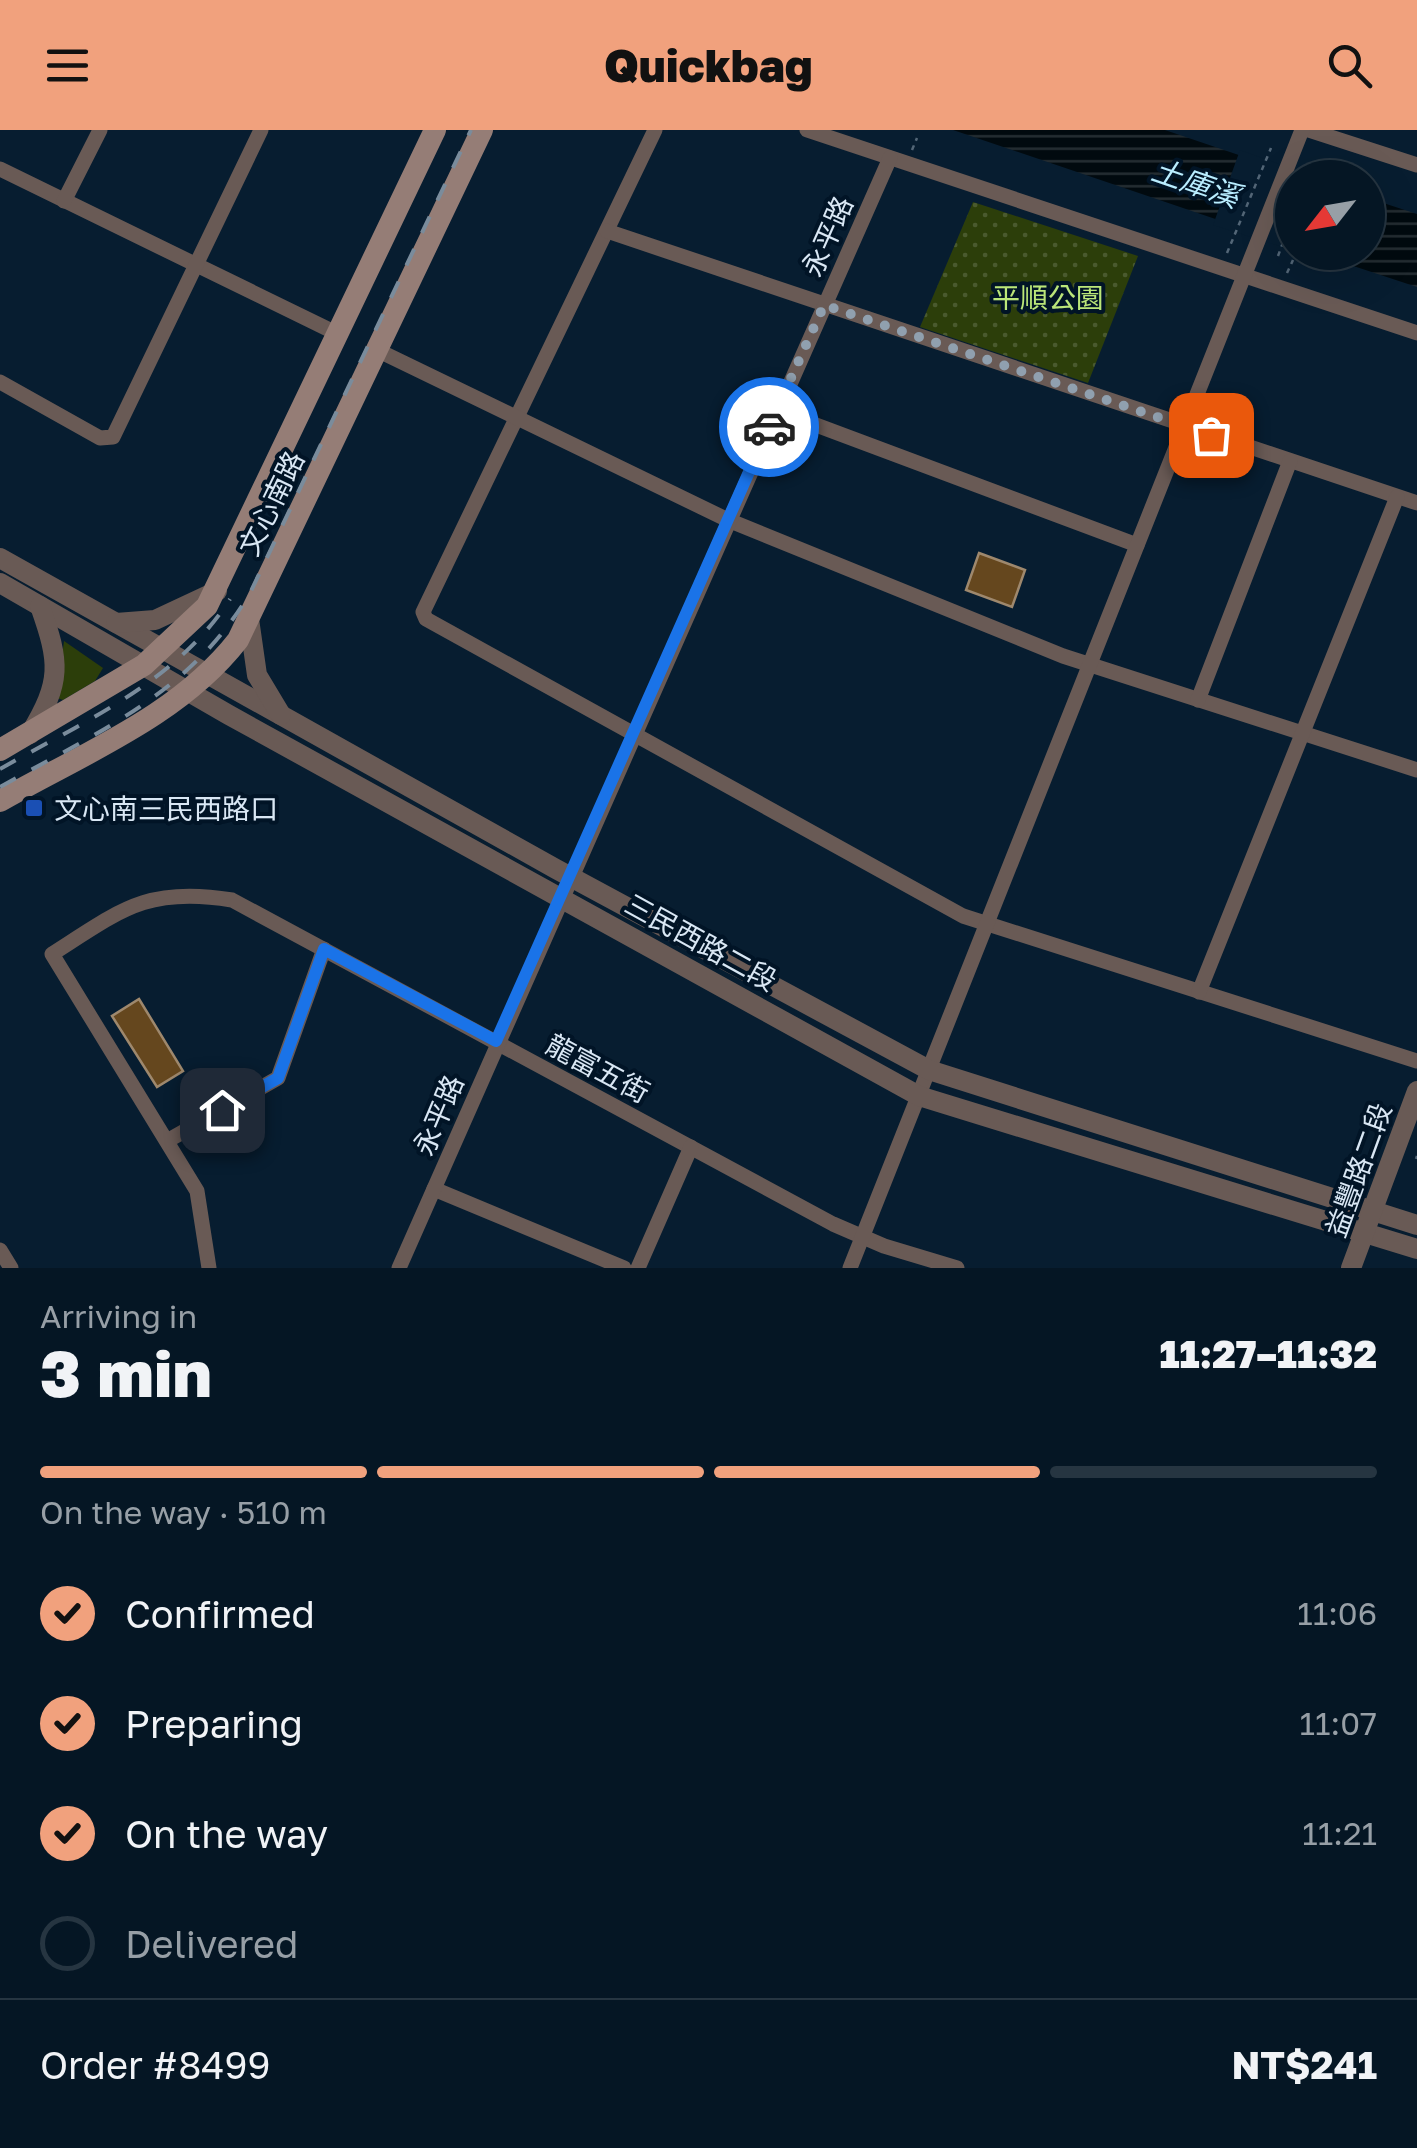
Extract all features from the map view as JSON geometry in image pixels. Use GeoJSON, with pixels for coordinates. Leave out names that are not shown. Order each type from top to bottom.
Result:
{"type":"FeatureCollection","features":[{"type":"Feature","properties":{"kind":"main road","name":"文心南路"},"geometry":{"type":"LineString","coordinates":[[0,750],[144,665],[164,650],[217,591],[435,130]]}},
{"type":"Feature","properties":{"kind":"main road","name":"文心南路"},"geometry":{"type":"LineString","coordinates":[[0,801],[188,692],[208,676],[238,640],[482,130]]}},
{"type":"Feature","properties":{"kind":"street"},"geometry":{"type":"LineString","coordinates":[[64,201],[100,130]]}},
{"type":"Feature","properties":{"kind":"street"},"geometry":{"type":"LineString","coordinates":[[0,382],[100,438],[113,436],[261,130]]}},
{"type":"Feature","properties":{"kind":"street"},"geometry":{"type":"LineString","coordinates":[[654,130],[424,612],[426,619],[964,916],[1417,1061]]}},
{"type":"Feature","properties":{"kind":"street"},"geometry":{"type":"LineString","coordinates":[[808,130],[1417,333]]}},
{"type":"Feature","properties":{"kind":"street"},"geometry":{"type":"LineString","coordinates":[[850,1268],[1305,130],[1417,165]]}},
{"type":"Feature","properties":{"kind":"street","name":"永平路"},"geometry":{"type":"LineString","coordinates":[[399,1268],[496,1041],[890,158]]}},
{"type":"Feature","properties":{"kind":"street"},"geometry":{"type":"LineString","coordinates":[[0,169],[338,334]]}},
{"type":"Feature","properties":{"kind":"street"},"geometry":{"type":"LineString","coordinates":[[606,231],[1417,503]]}},
{"type":"Feature","properties":{"kind":"street"},"geometry":{"type":"LineString","coordinates":[[378,350],[728,520],[1089,664],[1417,770]]}},
{"type":"Feature","properties":{"kind":"street"},"geometry":{"type":"LineString","coordinates":[[776,410],[1137,545]]}},
{"type":"Feature","properties":{"kind":"street"},"geometry":{"type":"LineString","coordinates":[[1198,700],[1290,461]]}},
{"type":"Feature","properties":{"kind":"street"},"geometry":{"type":"LineString","coordinates":[[1200,992],[1397,497]]}},
{"type":"Feature","properties":{"kind":"street","name":"三民西路二段"},"geometry":{"type":"LineString","coordinates":[[0,558],[282,716],[918,1096],[1417,1249]]}},
{"type":"Feature","properties":{"kind":"street","name":"三民西路二段"},"geometry":{"type":"LineString","coordinates":[[0,583],[188,692],[929,1070],[1417,1224]]}},
{"type":"Feature","properties":{"kind":"street"},"geometry":{"type":"LineString","coordinates":[[116,624],[154,620],[217,591]]}},
{"type":"Feature","properties":{"kind":"street"},"geometry":{"type":"LineString","coordinates":[[30,734],[57,678],[56,652],[40,606]]}},
{"type":"Feature","properties":{"kind":"street"},"geometry":{"type":"LineString","coordinates":[[248,619],[257,675],[282,716]]}},
{"type":"Feature","properties":{"kind":"street","name":"龍富五街"},"geometry":{"type":"LineString","coordinates":[[209,1268],[197,1191],[52,954],[133,904],[182,894],[232,900],[863,1236],[958,1268]]}},
{"type":"Feature","properties":{"kind":"street"},"geometry":{"type":"LineString","coordinates":[[167,1141],[278,1078],[324,949]]}},
{"type":"Feature","properties":{"kind":"street","name":"益豐路二段"},"geometry":{"type":"LineString","coordinates":[[1352,1268],[1417,1091]]}},
{"type":"Feature","properties":{"kind":"street"},"geometry":{"type":"LineString","coordinates":[[638,1268],[691,1147]]}},
{"type":"Feature","properties":{"kind":"street"},"geometry":{"type":"LineString","coordinates":[[434,1189],[624,1268]]}},
{"type":"Feature","properties":{"kind":"street"},"geometry":{"type":"LineString","coordinates":[[0,1250],[11,1268]]}},
{"type":"Feature","properties":{"kind":"path"},"geometry":{"type":"LineString","coordinates":[[912,151],[917,138]]}},
{"type":"Feature","properties":{"kind":"path"},"geometry":{"type":"LineString","coordinates":[[1224,258],[1271,148]]}},
{"type":"Feature","properties":{"kind":"path"},"geometry":{"type":"LineString","coordinates":[[1285,279],[1289,270]]}},
{"type":"Feature","properties":{"kind":"green space","name":"平順公園"},"geometry":{"type":"Polygon","coordinates":[[[973,202],[1138,256],[1088,383],[920,327],[973,202]]]}},
{"type":"Feature","properties":{"kind":"green space"},"geometry":{"type":"Polygon","coordinates":[[[64,641],[103,668],[95,681],[63,700],[57,698],[64,641]]]}},
{"type":"Feature","properties":{"kind":"water","name":"土庫溪"},"geometry":{"type":"Polygon","coordinates":[[[953,130],[1165,130],[1275,167],[1275,239],[953,130]]]}},
{"type":"Feature","properties":{"kind":"water"},"geometry":{"type":"Polygon","coordinates":[[[1385,204],[1417,214],[1417,287],[1366,270],[1385,270],[1385,204]]]}},
{"type":"Feature","properties":{"kind":"pier"},"geometry":{"type":"Polygon","coordinates":[[[1240,150],[1275,163],[1275,245],[1213,225],[1240,150]]]}},
{"type":"Feature","properties":{"kind":"building"},"geometry":{"type":"Polygon","coordinates":[[[979,553],[1025,570],[1012,607],[966,590],[979,553]]]}},
{"type":"Feature","properties":{"kind":"building"},"geometry":{"type":"Polygon","coordinates":[[[139,999],[183,1071],[157,1087],[112,1016],[139,999]]]}},
{"type":"Feature","properties":{"kind":"railway"},"geometry":{"type":"LineString","coordinates":[[0,787],[140,706],[172,683],[228,626],[251,591],[471,130]]}},
{"type":"Feature","properties":{"kind":"railway"},"geometry":{"type":"LineString","coordinates":[[0,769],[156,677],[208,628],[230,599]]}},
{"type":"Feature","properties":{"kind":"way so far"},"geometry":{"type":"LineString","coordinates":[[769,427],[824,305],[1211,435]]}},
{"type":"Feature","properties":{"kind":"place","name":"文心南三民西路口"},"geometry":{"type":"Point","coordinates":[34,808]}},
{"type":"Feature","properties":{"kind":"route"},"geometry":{"type":"LineString","coordinates":[[222,1110],[278,1078],[324,949],[496,1041],[769,427]]}}]}
